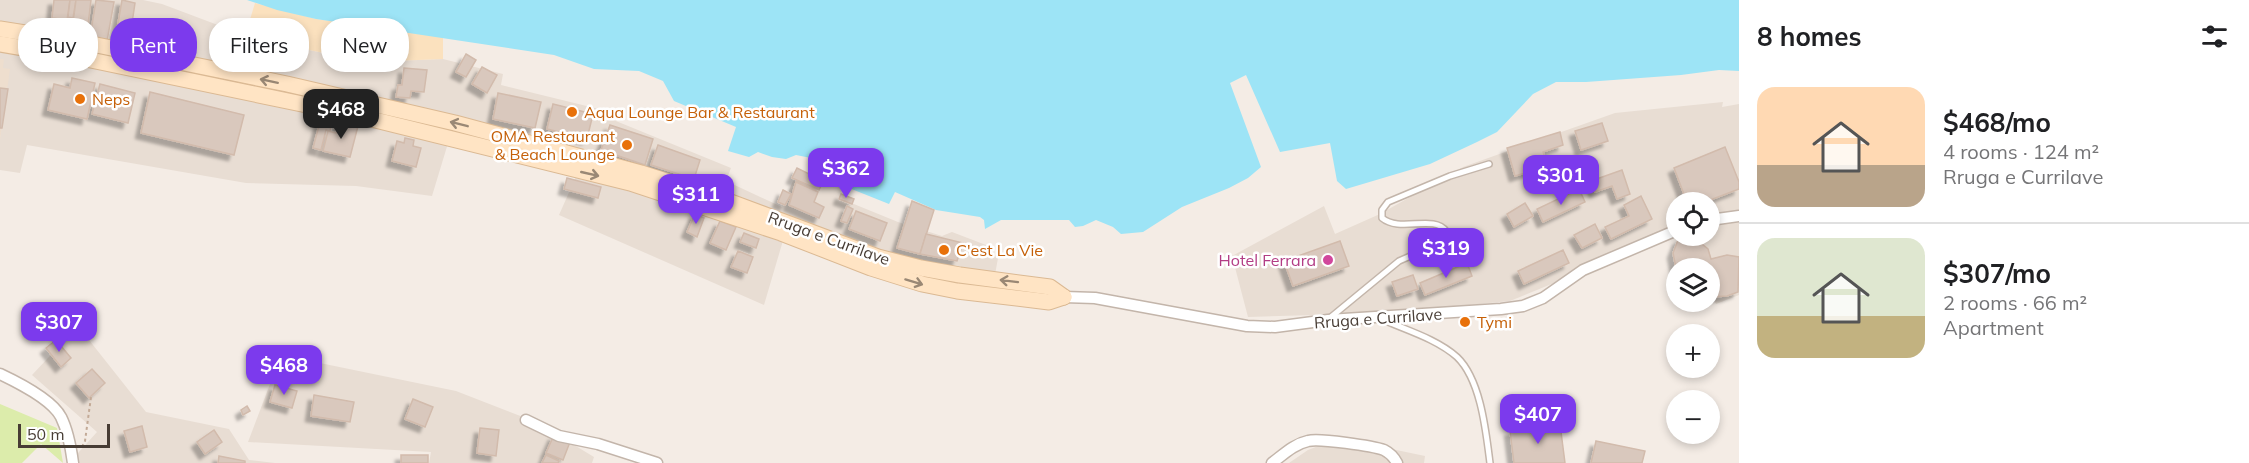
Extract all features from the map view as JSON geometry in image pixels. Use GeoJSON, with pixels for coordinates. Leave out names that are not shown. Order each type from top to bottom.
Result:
{"type":"FeatureCollection","features":[{"type":"Feature","properties":{"kind":"main road","name":"Rruga e Currilave"},"geometry":{"type":"LineString","coordinates":[[0,29],[81,42],[455,123],[641,172],[728,201],[878,257],[950,273],[1050,287],[1064,297]]}},
{"type":"Feature","properties":{"kind":"main road","name":"Rruga e Currilave"},"geometry":{"type":"LineString","coordinates":[[0,44],[81,58],[344,113],[630,183],[922,284],[957,291],[1049,302],[1064,297]]}},
{"type":"Feature","properties":{"kind":"street"},"geometry":{"type":"LineString","coordinates":[[1720,219],[1739,216]]}},
{"type":"Feature","properties":{"kind":"street","name":"Rruga e Currilave"},"geometry":{"type":"LineString","coordinates":[[1064,297],[1095,298],[1247,326],[1275,327],[1328,320],[1523,306],[1543,298],[1583,270],[1666,235]]}},
{"type":"Feature","properties":{"kind":"street"},"geometry":{"type":"LineString","coordinates":[[0,374],[44,400],[60,415],[70,443],[73,463]]}},
{"type":"Feature","properties":{"kind":"street"},"geometry":{"type":"LineString","coordinates":[[525,420],[559,436],[598,444],[657,463]]}},
{"type":"Feature","properties":{"kind":"street"},"geometry":{"type":"LineString","coordinates":[[1272,463],[1291,448],[1310,440],[1383,450],[1394,456],[1397,463]]}},
{"type":"Feature","properties":{"kind":"lane"},"geometry":{"type":"LineString","coordinates":[[1328,320],[1399,261],[1440,243],[1444,238],[1446,231],[1435,223],[1415,225],[1388,223],[1382,218],[1382,210],[1388,202],[1450,176],[1489,165]]}},
{"type":"Feature","properties":{"kind":"lane"},"geometry":{"type":"LineString","coordinates":[[1377,317],[1439,345],[1457,358],[1468,372],[1484,416],[1490,463]]}},
{"type":"Feature","properties":{"kind":"path"},"geometry":{"type":"LineString","coordinates":[[81,448],[85,441],[91,397]]}},
{"type":"Feature","properties":{"kind":"shaded area"},"geometry":{"type":"Polygon","coordinates":[[[0,0],[143,0],[162,4],[209,22],[209,72],[309,72],[309,50],[321,52],[321,72],[409,72],[409,60],[443,59],[503,74],[501,85],[611,112],[611,119],[731,168],[726,181],[782,207],[793,181],[815,176],[838,182],[844,200],[898,222],[942,236],[952,232],[986,245],[998,258],[993,286],[939,280],[904,271],[787,227],[764,305],[559,215],[582,163],[452,130],[432,196],[356,186],[246,183],[27,145],[20,173],[0,170],[0,0]]]}},
{"type":"Feature","properties":{"kind":"shaded area"},"geometry":{"type":"Polygon","coordinates":[[[0,59],[4,59],[3,68],[10,69],[0,140],[0,59]]]}},
{"type":"Feature","properties":{"kind":"shaded area"},"geometry":{"type":"Polygon","coordinates":[[[1723,102],[1722,107],[1739,104],[1739,295],[1720,302],[1720,258],[1696,258],[1690,246],[1720,246],[1720,192],[1666,192],[1666,230],[1576,274],[1510,301],[1387,313],[1248,317],[1232,256],[1324,206],[1335,234],[1380,214],[1463,167],[1615,113],[1723,102]]]}},
{"type":"Feature","properties":{"kind":"shaded area"},"geometry":{"type":"Polygon","coordinates":[[[78,326],[146,412],[229,429],[249,460],[275,463],[69,463],[97,432],[32,375],[78,326]]]}},
{"type":"Feature","properties":{"kind":"shaded area"},"geometry":{"type":"Polygon","coordinates":[[[281,355],[456,391],[536,422],[594,457],[592,463],[429,463],[431,452],[248,442],[281,355]]]}},
{"type":"Feature","properties":{"kind":"shaded area"},"geometry":{"type":"Polygon","coordinates":[[[1339,438],[1425,456],[1424,463],[1289,463],[1308,450],[1339,438]]]}},
{"type":"Feature","properties":{"kind":"green space"},"geometry":{"type":"Polygon","coordinates":[[[0,404],[57,428],[63,463],[41,444],[22,463],[0,463],[0,404]]]}},
{"type":"Feature","properties":{"kind":"sand"},"geometry":{"type":"Polygon","coordinates":[[[255,3],[321,20],[321,52],[309,50],[309,18],[250,18],[255,3]]]}},
{"type":"Feature","properties":{"kind":"sand"},"geometry":{"type":"Polygon","coordinates":[[[409,32],[443,37],[443,59],[409,60],[409,32]]]}},
{"type":"Feature","properties":{"kind":"water"},"geometry":{"type":"Polygon","coordinates":[[[247,0],[1739,0],[1739,71],[1719,70],[1586,82],[1556,82],[1533,94],[1497,132],[1430,164],[1346,189],[1337,181],[1330,143],[1280,152],[1246,75],[1230,83],[1261,167],[1248,178],[1182,207],[1143,232],[1121,234],[1113,227],[1096,220],[1075,227],[1069,220],[1001,220],[985,229],[984,220],[980,217],[936,210],[895,192],[889,204],[849,188],[835,177],[836,163],[796,155],[786,159],[758,152],[749,157],[728,151],[736,127],[674,101],[663,81],[639,71],[594,69],[554,55],[409,33],[409,18],[321,20],[277,10],[247,0]]]}},
{"type":"Feature","properties":{"kind":"building"},"geometry":{"type":"Polygon","coordinates":[[[54,0],[70,0],[67,18],[52,18],[54,0]]]}},
{"type":"Feature","properties":{"kind":"building"},"geometry":{"type":"Polygon","coordinates":[[[70,0],[76,0],[73,18],[68,17],[70,0]]]}},
{"type":"Feature","properties":{"kind":"building"},"geometry":{"type":"Polygon","coordinates":[[[76,0],[91,0],[89,18],[74,18],[76,0]]]}},
{"type":"Feature","properties":{"kind":"building"},"geometry":{"type":"Polygon","coordinates":[[[96,0],[114,2],[107,41],[98,39],[98,18],[93,18],[96,0]]]}},
{"type":"Feature","properties":{"kind":"building"},"geometry":{"type":"Polygon","coordinates":[[[122,0],[135,3],[133,18],[119,18],[122,0]]]}},
{"type":"Feature","properties":{"kind":"building"},"geometry":{"type":"Polygon","coordinates":[[[466,54],[476,60],[466,77],[456,72],[466,54]]]}},
{"type":"Feature","properties":{"kind":"building"},"geometry":{"type":"Polygon","coordinates":[[[482,67],[497,75],[487,93],[472,84],[482,67]]]}},
{"type":"Feature","properties":{"kind":"building"},"geometry":{"type":"Polygon","coordinates":[[[409,68],[427,70],[424,92],[411,91],[410,98],[396,97],[398,85],[402,85],[404,72],[409,72],[409,68]]]}},
{"type":"Feature","properties":{"kind":"building"},"geometry":{"type":"Polygon","coordinates":[[[72,78],[95,83],[87,119],[48,110],[54,84],[70,88],[72,78]]]}},
{"type":"Feature","properties":{"kind":"building"},"geometry":{"type":"Polygon","coordinates":[[[100,84],[135,93],[128,123],[92,114],[100,84]]]}},
{"type":"Feature","properties":{"kind":"building"},"geometry":{"type":"Polygon","coordinates":[[[0,88],[8,89],[2,128],[0,128],[0,88]]]}},
{"type":"Feature","properties":{"kind":"building"},"geometry":{"type":"Polygon","coordinates":[[[150,92],[244,115],[234,155],[141,133],[150,92]]]}},
{"type":"Feature","properties":{"kind":"building"},"geometry":{"type":"Polygon","coordinates":[[[498,93],[541,102],[535,128],[493,119],[498,93]]]}},
{"type":"Feature","properties":{"kind":"building"},"geometry":{"type":"Polygon","coordinates":[[[553,104],[593,114],[587,139],[547,129],[553,104]]]}},
{"type":"Feature","properties":{"kind":"building"},"geometry":{"type":"Polygon","coordinates":[[[327,118],[332,120],[330,131],[326,130],[321,150],[313,148],[320,122],[326,124],[327,118]]]}},
{"type":"Feature","properties":{"kind":"building"},"geometry":{"type":"Polygon","coordinates":[[[339,122],[358,126],[350,157],[323,151],[328,131],[336,133],[339,122]]]}},
{"type":"Feature","properties":{"kind":"building"},"geometry":{"type":"Polygon","coordinates":[[[1602,123],[1608,141],[1581,150],[1575,131],[1602,123]]]}},
{"type":"Feature","properties":{"kind":"building","name":"OMA Restaurant & Beach Lounge"},"geometry":{"type":"Polygon","coordinates":[[[610,125],[653,139],[645,165],[601,150],[610,125]]]}},
{"type":"Feature","properties":{"kind":"building"},"geometry":{"type":"Polygon","coordinates":[[[1560,132],[1563,145],[1543,152],[1548,166],[1515,176],[1507,148],[1560,132]]]}},
{"type":"Feature","properties":{"kind":"building"},"geometry":{"type":"Polygon","coordinates":[[[405,138],[414,140],[413,146],[421,148],[416,167],[392,161],[397,141],[404,143],[405,138]]]}},
{"type":"Feature","properties":{"kind":"building"},"geometry":{"type":"Polygon","coordinates":[[[658,145],[700,160],[694,179],[651,165],[658,145]]]}},
{"type":"Feature","properties":{"kind":"building"},"geometry":{"type":"Polygon","coordinates":[[[1725,147],[1739,182],[1739,189],[1720,196],[1720,192],[1683,192],[1674,168],[1725,147]]]}},
{"type":"Feature","properties":{"kind":"building"},"geometry":{"type":"Polygon","coordinates":[[[818,164],[829,169],[819,190],[792,178],[797,168],[813,176],[818,164]]]}},
{"type":"Feature","properties":{"kind":"building"},"geometry":{"type":"Polygon","coordinates":[[[1622,170],[1630,194],[1617,199],[1612,186],[1595,192],[1591,181],[1622,170]]]}},
{"type":"Feature","properties":{"kind":"building"},"geometry":{"type":"Polygon","coordinates":[[[567,178],[601,187],[598,198],[564,189],[567,178]]]}},
{"type":"Feature","properties":{"kind":"building"},"geometry":{"type":"Polygon","coordinates":[[[796,182],[818,192],[814,202],[824,207],[819,218],[789,205],[796,182]]]}},
{"type":"Feature","properties":{"kind":"building"},"geometry":{"type":"Polygon","coordinates":[[[1579,189],[1585,202],[1543,222],[1537,209],[1579,189]]]}},
{"type":"Feature","properties":{"kind":"building"},"geometry":{"type":"Polygon","coordinates":[[[783,190],[791,194],[785,205],[778,202],[783,190]]]}},
{"type":"Feature","properties":{"kind":"building"},"geometry":{"type":"Polygon","coordinates":[[[841,194],[854,199],[852,204],[839,199],[841,194]]]}},
{"type":"Feature","properties":{"kind":"building"},"geometry":{"type":"Polygon","coordinates":[[[1641,196],[1652,219],[1611,239],[1605,227],[1629,216],[1624,205],[1641,196]]]}},
{"type":"Feature","properties":{"kind":"building"},"geometry":{"type":"Polygon","coordinates":[[[912,201],[934,210],[920,254],[897,248],[912,201]]]}},
{"type":"Feature","properties":{"kind":"building"},"geometry":{"type":"Polygon","coordinates":[[[1525,203],[1533,216],[1514,227],[1507,214],[1525,203]]]}},
{"type":"Feature","properties":{"kind":"building"},"geometry":{"type":"Polygon","coordinates":[[[847,206],[853,209],[847,223],[841,221],[847,206]]]}},
{"type":"Feature","properties":{"kind":"building"},"geometry":{"type":"Polygon","coordinates":[[[856,211],[887,223],[880,241],[849,229],[856,211]]]}},
{"type":"Feature","properties":{"kind":"building"},"geometry":{"type":"Polygon","coordinates":[[[695,214],[704,218],[697,237],[687,232],[695,214]]]}},
{"type":"Feature","properties":{"kind":"building"},"geometry":{"type":"Polygon","coordinates":[[[720,221],[736,227],[726,250],[710,243],[720,221]]]}},
{"type":"Feature","properties":{"kind":"building"},"geometry":{"type":"Polygon","coordinates":[[[1595,224],[1602,238],[1582,248],[1574,235],[1595,224]]]}},
{"type":"Feature","properties":{"kind":"building"},"geometry":{"type":"Polygon","coordinates":[[[744,233],[759,239],[756,248],[740,242],[744,233]]]}},
{"type":"Feature","properties":{"kind":"building"},"geometry":{"type":"Polygon","coordinates":[[[926,234],[963,243],[957,261],[920,254],[926,234]]]}},
{"type":"Feature","properties":{"kind":"building"},"geometry":{"type":"Polygon","coordinates":[[[1340,241],[1349,266],[1293,286],[1284,261],[1340,241]]]}},
{"type":"Feature","properties":{"kind":"building"},"geometry":{"type":"Polygon","coordinates":[[[1676,246],[1704,246],[1708,249],[1711,258],[1674,258],[1676,246]]]}},
{"type":"Feature","properties":{"kind":"building"},"geometry":{"type":"Polygon","coordinates":[[[1563,250],[1569,263],[1524,284],[1518,271],[1563,250]]]}},
{"type":"Feature","properties":{"kind":"building"},"geometry":{"type":"Polygon","coordinates":[[[738,251],[753,257],[747,273],[731,267],[738,251]]]}},
{"type":"Feature","properties":{"kind":"building"},"geometry":{"type":"Polygon","coordinates":[[[1727,255],[1739,257],[1738,292],[1720,296],[1720,258],[1715,258],[1727,255]]]}},
{"type":"Feature","properties":{"kind":"building"},"geometry":{"type":"Polygon","coordinates":[[[1467,263],[1472,276],[1425,295],[1420,283],[1467,263]]]}},
{"type":"Feature","properties":{"kind":"building"},"geometry":{"type":"Polygon","coordinates":[[[1413,275],[1418,289],[1397,296],[1392,282],[1413,275]]]}},
{"type":"Feature","properties":{"kind":"building"},"geometry":{"type":"Polygon","coordinates":[[[56,340],[71,358],[61,367],[46,348],[56,340]]]}},
{"type":"Feature","properties":{"kind":"building"},"geometry":{"type":"Polygon","coordinates":[[[92,369],[105,383],[89,398],[76,383],[92,369]]]}},
{"type":"Feature","properties":{"kind":"building"},"geometry":{"type":"Polygon","coordinates":[[[275,385],[297,391],[292,408],[270,402],[275,385]]]}},
{"type":"Feature","properties":{"kind":"building"},"geometry":{"type":"Polygon","coordinates":[[[314,395],[354,402],[350,422],[311,416],[314,395]]]}},
{"type":"Feature","properties":{"kind":"building"},"geometry":{"type":"Polygon","coordinates":[[[413,399],[433,407],[425,427],[405,419],[413,399]]]}},
{"type":"Feature","properties":{"kind":"building"},"geometry":{"type":"Polygon","coordinates":[[[247,406],[250,411],[243,415],[241,410],[247,406]]]}},
{"type":"Feature","properties":{"kind":"building"},"geometry":{"type":"Polygon","coordinates":[[[1560,424],[1565,463],[1514,463],[1510,431],[1560,424]]]}},
{"type":"Feature","properties":{"kind":"building"},"geometry":{"type":"Polygon","coordinates":[[[142,426],[147,447],[130,452],[124,431],[142,426]]]}},
{"type":"Feature","properties":{"kind":"building"},"geometry":{"type":"Polygon","coordinates":[[[480,428],[499,430],[496,456],[477,453],[480,428]]]}},
{"type":"Feature","properties":{"kind":"building"},"geometry":{"type":"Polygon","coordinates":[[[214,430],[222,442],[205,454],[197,442],[214,430]]]}},
{"type":"Feature","properties":{"kind":"building"},"geometry":{"type":"Polygon","coordinates":[[[554,435],[570,442],[563,460],[546,453],[554,435]]]}},
{"type":"Feature","properties":{"kind":"building"},"geometry":{"type":"Polygon","coordinates":[[[1596,441],[1645,451],[1642,463],[1591,463],[1596,441]]]}},
{"type":"Feature","properties":{"kind":"building"},"geometry":{"type":"Polygon","coordinates":[[[401,455],[428,455],[428,463],[401,463],[401,455]]]}},
{"type":"Feature","properties":{"kind":"building"},"geometry":{"type":"Polygon","coordinates":[[[546,455],[559,461],[558,463],[542,463],[546,455]]]}},
{"type":"Feature","properties":{"kind":"building"},"geometry":{"type":"Polygon","coordinates":[[[219,456],[245,461],[245,463],[218,463],[219,456]]]}},
{"type":"Feature","properties":{"kind":"place","name":"Neps"},"geometry":{"type":"Point","coordinates":[80,99]}},
{"type":"Feature","properties":{"kind":"place","name":"Aqua Lounge Bar & Restaurant"},"geometry":{"type":"Point","coordinates":[572,112]}},
{"type":"Feature","properties":{"kind":"place","name":"OMA Restaurant & Beach Lounge"},"geometry":{"type":"Point","coordinates":[627,145]}},
{"type":"Feature","properties":{"kind":"place","name":"C'est La Vie"},"geometry":{"type":"Point","coordinates":[944,250]}},
{"type":"Feature","properties":{"kind":"place","name":"Hotel Ferrara"},"geometry":{"type":"Point","coordinates":[1328,260]}},
{"type":"Feature","properties":{"kind":"place","name":"Tymi"},"geometry":{"type":"Point","coordinates":[1465,322]}}]}
